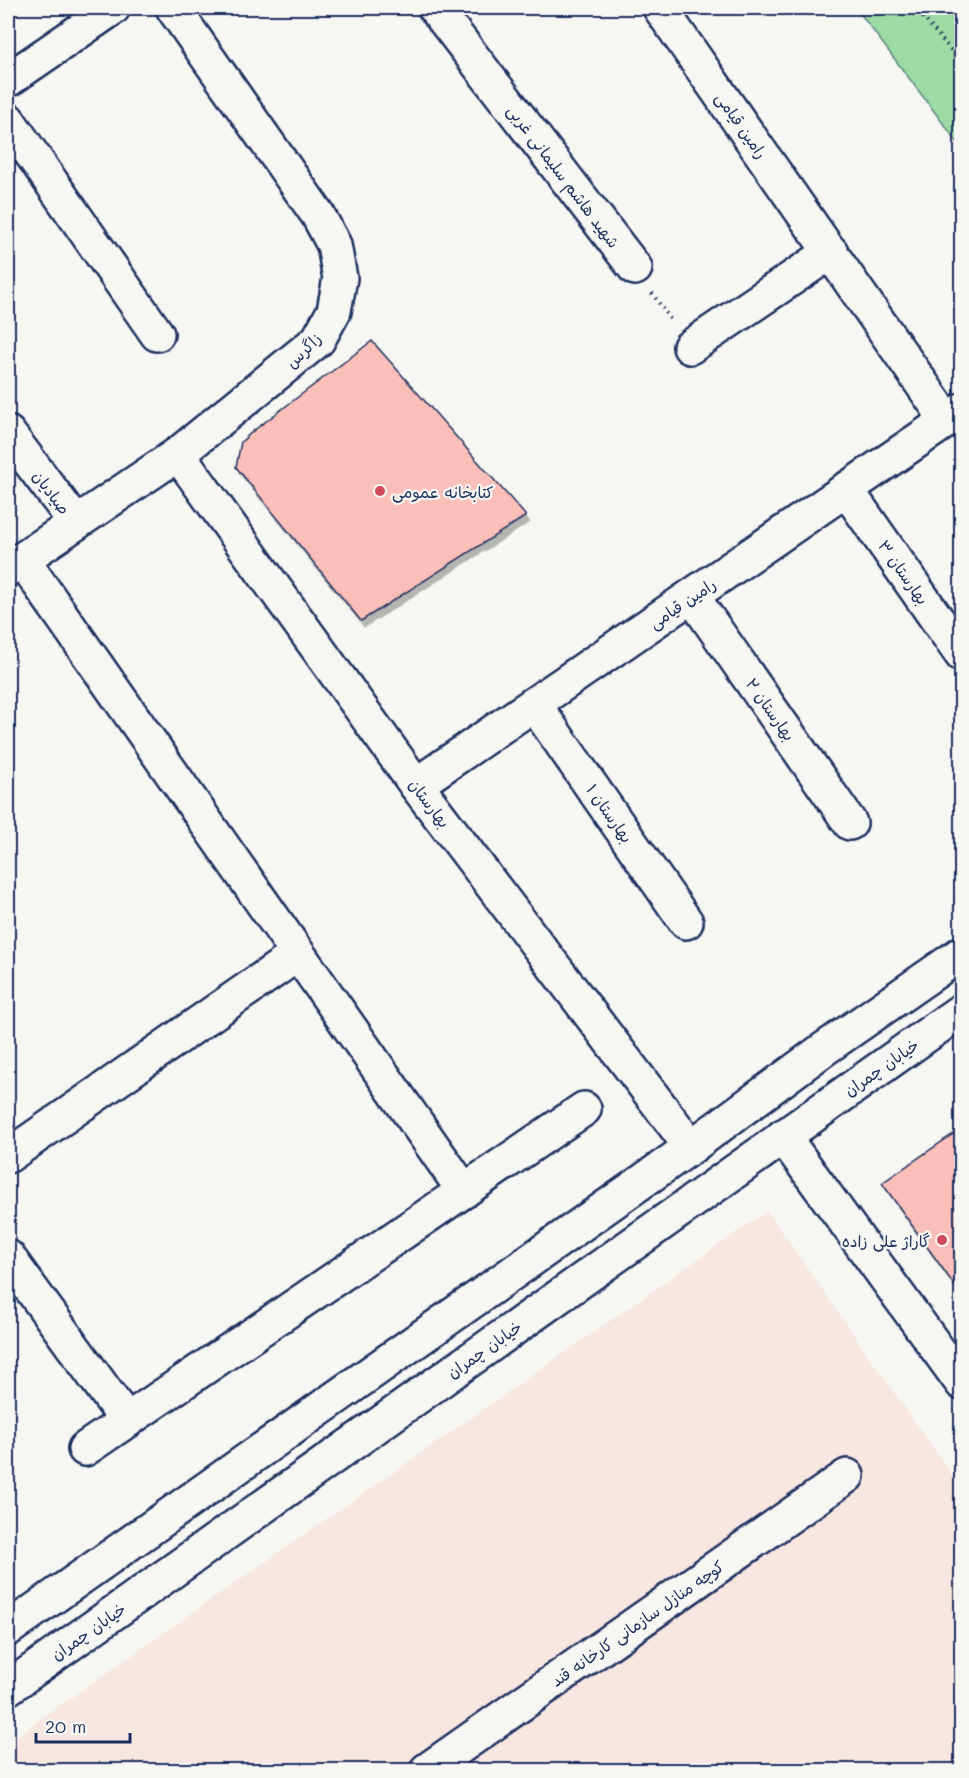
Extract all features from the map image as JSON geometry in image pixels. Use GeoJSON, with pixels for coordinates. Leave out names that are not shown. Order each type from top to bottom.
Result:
{"type":"FeatureCollection","features":[{"type":"Feature","properties":{"kind":"street"},"geometry":{"type":"LineString","coordinates":[[8,80],[113,8]]}},
{"type":"Feature","properties":{"kind":"street","name":"زاگرس"},"geometry":{"type":"LineString","coordinates":[[15,564],[178,454],[318,340],[334,311],[340,278],[334,245],[318,215],[173,8]]}},
{"type":"Feature","properties":{"kind":"street","name":"شهید هاشم سلیمانی غربی"},"geometry":{"type":"LineString","coordinates":[[435,8],[634,268]]}},
{"type":"Feature","properties":{"kind":"street","name":"رامین قیامی"},"geometry":{"type":"LineString","coordinates":[[416,785],[954,415],[831,252],[660,8]]}},
{"type":"Feature","properties":{"kind":"street"},"geometry":{"type":"LineString","coordinates":[[8,120],[157,334]]}},
{"type":"Feature","properties":{"kind":"street"},"geometry":{"type":"LineString","coordinates":[[690,347],[831,252]]}},
{"type":"Feature","properties":{"kind":"street","name":"صیادیان"},"geometry":{"type":"LineString","coordinates":[[8,433],[76,523]]}},
{"type":"Feature","properties":{"kind":"street","name":"بهارستان"},"geometry":{"type":"LineString","coordinates":[[178,454],[416,785],[691,1147]]}},
{"type":"Feature","properties":{"kind":"street","name":"بهارستان ۳"},"geometry":{"type":"LineString","coordinates":[[846,489],[962,655]]}},
{"type":"Feature","properties":{"kind":"street"},"geometry":{"type":"LineString","coordinates":[[15,564],[298,954],[464,1191]]}},
{"type":"Feature","properties":{"kind":"street","name":"بهارستان ۲"},"geometry":{"type":"LineString","coordinates":[[692,596],[850,823]]}},
{"type":"Feature","properties":{"kind":"street","name":"بهارستان ۱"},"geometry":{"type":"LineString","coordinates":[[534,704],[686,922]]}},
{"type":"Feature","properties":{"kind":"street"},"geometry":{"type":"LineString","coordinates":[[8,1629],[962,953]]}},
{"type":"Feature","properties":{"kind":"street"},"geometry":{"type":"LineString","coordinates":[[8,1156],[298,954]]}},
{"type":"Feature","properties":{"kind":"street","name":"خیابان چمران"},"geometry":{"type":"LineString","coordinates":[[8,1688],[962,1010]]}},
{"type":"Feature","properties":{"kind":"street"},"geometry":{"type":"LineString","coordinates":[[824,1049],[849,1089]]}},
{"type":"Feature","properties":{"kind":"street"},"geometry":{"type":"LineString","coordinates":[[86,1449],[584,1109]]}},
{"type":"Feature","properties":{"kind":"street"},"geometry":{"type":"LineString","coordinates":[[783,1136],[962,1383]]}},
{"type":"Feature","properties":{"kind":"street"},"geometry":{"type":"LineString","coordinates":[[8,1257],[127,1421]]}},
{"type":"Feature","properties":{"kind":"street","name":"کوچه منازل سازمانی کارخانه قند"},"geometry":{"type":"LineString","coordinates":[[427,1770],[847,1476]]}},
{"type":"Feature","properties":{"kind":"path"},"geometry":{"type":"LineString","coordinates":[[915,8],[962,63]]}},
{"type":"Feature","properties":{"kind":"path"},"geometry":{"type":"LineString","coordinates":[[634,268],[690,347]]}},
{"type":"Feature","properties":{"kind":"shaded area"},"geometry":{"type":"Polygon","coordinates":[[[767,1211],[961,1488],[961,1770],[8,1770],[8,1742],[767,1211]]]}},
{"type":"Feature","properties":{"kind":"green space"},"geometry":{"type":"Polygon","coordinates":[[[856,8],[961,8],[961,147],[856,8]]]}},
{"type":"Feature","properties":{"kind":"building","name":"کتابخانه عمومی"},"geometry":{"type":"Polygon","coordinates":[[[372,341],[526,516],[361,621],[236,467],[241,442],[372,341]]]}},
{"type":"Feature","properties":{"kind":"building","name":"گاراژ علی زاده"},"geometry":{"type":"Polygon","coordinates":[[[962,1128],[962,1296],[882,1183],[962,1128]]]}},
{"type":"Feature","properties":{"kind":"place","name":"کتابخانه عمومی"},"geometry":{"type":"Point","coordinates":[380,491]}},
{"type":"Feature","properties":{"kind":"place","name":"گاراژ علی زاده"},"geometry":{"type":"Point","coordinates":[942,1240]}}]}
